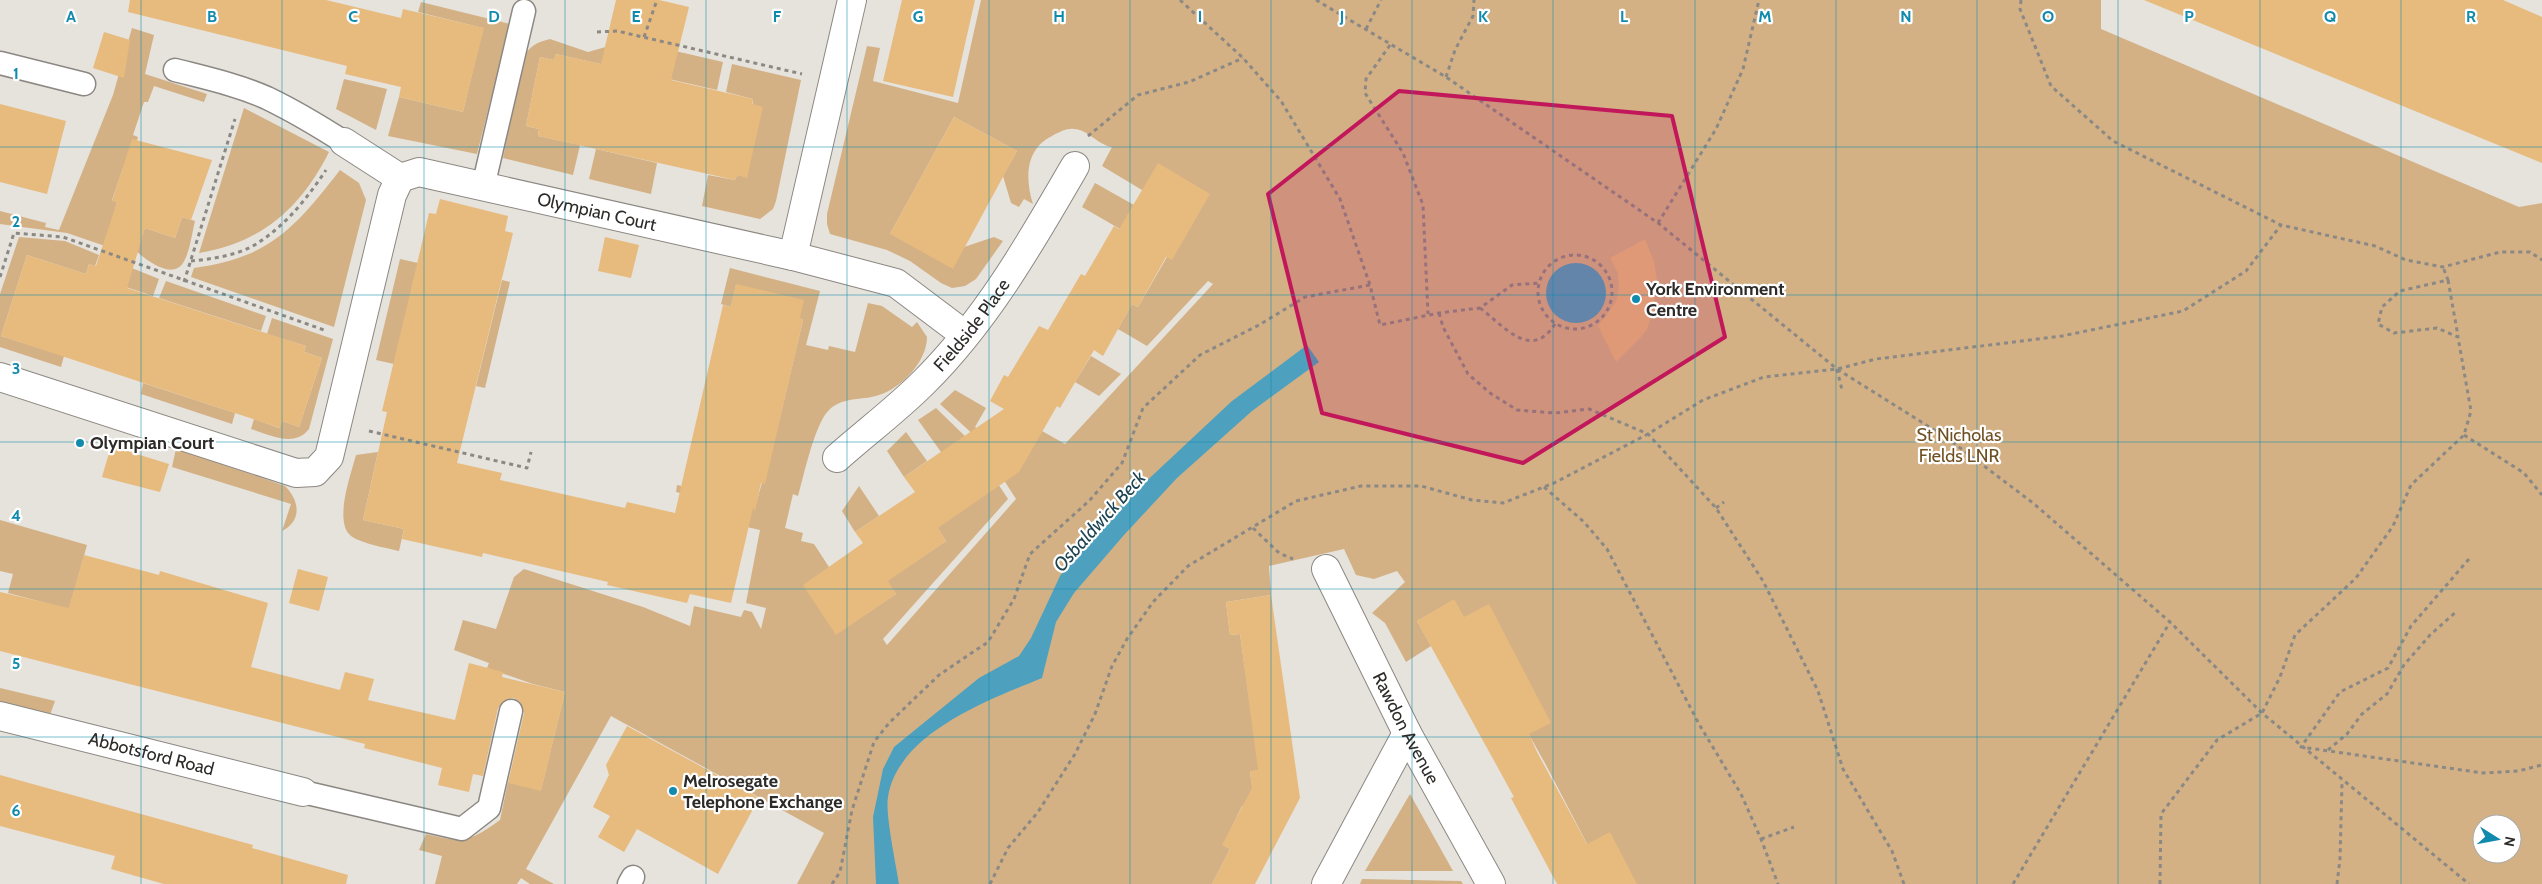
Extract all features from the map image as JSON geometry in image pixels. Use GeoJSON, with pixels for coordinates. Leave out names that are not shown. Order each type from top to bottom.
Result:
{"type":"FeatureCollection","features":[{"type":"Feature","properties":{"kind":"street"},"geometry":{"type":"LineString","coordinates":[[793,256],[852,0]]}},
{"type":"Feature","properties":{"kind":"street"},"geometry":{"type":"LineString","coordinates":[[0,377],[296,473],[315,472],[329,457],[392,195],[400,178],[344,142]]}},
{"type":"Feature","properties":{"kind":"street","name":"Fieldside Place"},"geometry":{"type":"LineString","coordinates":[[837,458],[923,384],[965,335],[1027,250],[1075,166]]}},
{"type":"Feature","properties":{"kind":"street","name":"Olympian Court"},"geometry":{"type":"LineString","coordinates":[[400,178],[419,172],[793,256],[896,283],[965,335]]}},
{"type":"Feature","properties":{"kind":"street","name":"Rawdon Avenue"},"geometry":{"type":"LineString","coordinates":[[1326,569],[1407,732],[1491,884]]}},
{"type":"Feature","properties":{"kind":"street","name":"Abbotsford Road"},"geometry":{"type":"LineString","coordinates":[[0,716],[302,792]]}},
{"type":"Feature","properties":{"kind":"street"},"geometry":{"type":"LineString","coordinates":[[1326,884],[1407,732]]}},
{"type":"Feature","properties":{"kind":"lane"},"geometry":{"type":"LineString","coordinates":[[483,187],[524,11]]}},
{"type":"Feature","properties":{"kind":"lane"},"geometry":{"type":"LineString","coordinates":[[0,63],[84,84]]}},
{"type":"Feature","properties":{"kind":"lane"},"geometry":{"type":"LineString","coordinates":[[175,70],[266,98],[312,122],[344,142]]}},
{"type":"Feature","properties":{"kind":"lane"},"geometry":{"type":"LineString","coordinates":[[302,792],[462,829],[489,808],[511,711]]}},
{"type":"Feature","properties":{"kind":"path"},"geometry":{"type":"LineString","coordinates":[[644,37],[657,0]]}},
{"type":"Feature","properties":{"kind":"path"},"geometry":{"type":"LineString","coordinates":[[1180,0],[1243,58],[1281,101],[1340,199],[1370,285],[1380,325],[1428,314],[1480,308],[1512,285],[1540,283]]}},
{"type":"Feature","properties":{"kind":"path"},"geometry":{"type":"LineString","coordinates":[[1316,0],[1446,77],[1658,223],[1837,369],[1947,438],[2026,497],[2170,622],[2262,713],[2469,884]]}},
{"type":"Feature","properties":{"kind":"path"},"geometry":{"type":"LineString","coordinates":[[1366,29],[1381,0]]}},
{"type":"Feature","properties":{"kind":"path"},"geometry":{"type":"LineString","coordinates":[[1446,77],[1455,50],[1473,16],[1474,0]]}},
{"type":"Feature","properties":{"kind":"path"},"geometry":{"type":"LineString","coordinates":[[1658,223],[1716,129],[1743,68],[1759,0]]}},
{"type":"Feature","properties":{"kind":"path"},"geometry":{"type":"LineString","coordinates":[[2021,0],[2020,9],[2052,86],[2113,140],[2281,225],[2375,246],[2406,260],[2443,267],[2500,252],[2530,252],[2542,260]]}},
{"type":"Feature","properties":{"kind":"path"},"geometry":{"type":"LineString","coordinates":[[597,32],[617,31],[832,81]]}},
{"type":"Feature","properties":{"kind":"path"},"geometry":{"type":"LineString","coordinates":[[1390,45],[1366,79],[1366,93],[1403,153],[1423,205],[1428,314]]}},
{"type":"Feature","properties":{"kind":"path"},"geometry":{"type":"LineString","coordinates":[[1075,166],[1088,135],[1138,95],[1189,82],[1243,58]]}},
{"type":"Feature","properties":{"kind":"path"},"geometry":{"type":"LineString","coordinates":[[184,282],[244,90]]}},
{"type":"Feature","properties":{"kind":"path"},"geometry":{"type":"LineString","coordinates":[[191,261],[218,258],[250,247],[280,225],[304,203],[344,142]]}},
{"type":"Feature","properties":{"kind":"path"},"geometry":{"type":"LineString","coordinates":[[990,884],[1008,848],[1038,812],[1075,754],[1095,714],[1112,666],[1153,602],[1188,566],[1296,501],[1361,486],[1421,486],[1472,500],[1503,503],[1544,487],[1648,434],[1703,400],[1764,377],[1837,369],[1876,359],[2062,336],[2183,311],[2246,271],[2281,225]]}},
{"type":"Feature","properties":{"kind":"path"},"geometry":{"type":"LineString","coordinates":[[0,276],[14,233],[63,237],[184,282],[339,335],[345,315],[362,320]]}},
{"type":"Feature","properties":{"kind":"path"},"geometry":{"type":"LineString","coordinates":[[1572,254],[1593,259],[1600,265],[1609,278],[1612,295],[1603,315],[1596,323],[1577,329],[1567,329],[1555,324],[1543,309],[1540,283],[1544,270],[1552,262],[1561,256],[1572,254]]}},
{"type":"Feature","properties":{"kind":"path"},"geometry":{"type":"LineString","coordinates":[[2160,884],[2161,814],[2217,740],[2262,713],[2280,677],[2295,634],[2356,578],[2393,526],[2411,485],[2464,435],[2471,411],[2448,280],[2443,267]]}},
{"type":"Feature","properties":{"kind":"path"},"geometry":{"type":"LineString","coordinates":[[2448,280],[2400,291],[2382,307],[2378,324],[2394,333],[2437,328],[2458,337]]}},
{"type":"Feature","properties":{"kind":"path"},"geometry":{"type":"LineString","coordinates":[[832,884],[840,872],[852,810],[874,742],[889,723],[939,675],[988,642],[1014,599],[1030,554],[1089,501],[1122,463],[1143,408],[1200,355],[1259,325],[1305,297],[1370,285]]}},
{"type":"Feature","properties":{"kind":"path"},"geometry":{"type":"LineString","coordinates":[[1480,308],[1509,333],[1517,338],[1530,341],[1549,334],[1555,324]]}},
{"type":"Feature","properties":{"kind":"path"},"geometry":{"type":"LineString","coordinates":[[1438,313],[1443,327],[1468,374],[1490,393],[1517,410],[1555,413],[1589,409],[1648,434],[1716,508],[1763,581],[1818,691],[1843,769],[1892,851],[1904,884]]}},
{"type":"Feature","properties":{"kind":"path"},"geometry":{"type":"LineString","coordinates":[[1837,369],[1842,390]]}},
{"type":"Feature","properties":{"kind":"path"},"geometry":{"type":"LineString","coordinates":[[337,423],[527,468],[531,452]]}},
{"type":"Feature","properties":{"kind":"path"},"geometry":{"type":"LineString","coordinates":[[2464,435],[2524,474],[2542,495]]}},
{"type":"Feature","properties":{"kind":"path"},"geometry":{"type":"LineString","coordinates":[[1544,487],[1584,522],[1607,549],[1698,724],[1741,794],[1778,884]]}},
{"type":"Feature","properties":{"kind":"path"},"geometry":{"type":"LineString","coordinates":[[1716,508],[1724,502]]}},
{"type":"Feature","properties":{"kind":"path"},"geometry":{"type":"LineString","coordinates":[[1253,528],[1279,553],[1326,569]]}},
{"type":"Feature","properties":{"kind":"path"},"geometry":{"type":"LineString","coordinates":[[2301,747],[2340,692],[2388,668],[2411,626],[2468,559]]}},
{"type":"Feature","properties":{"kind":"path"},"geometry":{"type":"LineString","coordinates":[[2328,750],[2347,734],[2362,714],[2387,694],[2404,665],[2430,635],[2456,611]]}},
{"type":"Feature","properties":{"kind":"path"},"geometry":{"type":"LineString","coordinates":[[2013,884],[2170,622]]}},
{"type":"Feature","properties":{"kind":"path"},"geometry":{"type":"LineString","coordinates":[[2301,747],[2483,773],[2518,771],[2542,765]]}},
{"type":"Feature","properties":{"kind":"path"},"geometry":{"type":"LineString","coordinates":[[2337,884],[2340,860],[2342,781]]}},
{"type":"Feature","properties":{"kind":"path"},"geometry":{"type":"LineString","coordinates":[[1761,839],[1794,826]]}},
{"type":"Feature","properties":{"kind":"highlighted area"},"geometry":{"type":"Polygon","coordinates":[[[1399,91],[1672,116],[1725,337],[1523,463],[1322,413],[1268,194],[1399,91]]]}},
{"type":"Feature","properties":{"kind":"green space","name":"St Nicholas Fields LNR"},"geometry":{"type":"Polygon","coordinates":[[[981,0],[2101,0],[2101,29],[2519,207],[2542,203],[2542,884],[1608,884],[1546,765],[1454,600],[1417,621],[1431,646],[1406,662],[1385,623],[1372,613],[1405,582],[1397,571],[1374,579],[1356,575],[1344,549],[1269,566],[1271,595],[1226,602],[1230,635],[1240,634],[1259,770],[1250,772],[1255,805],[1247,808],[1242,806],[1223,845],[1230,849],[1212,884],[797,884],[824,833],[611,716],[526,869],[554,884],[530,884],[521,878],[517,884],[435,884],[442,856],[419,850],[426,834],[457,840],[472,837],[489,828],[500,820],[508,782],[541,790],[565,692],[533,684],[487,668],[489,663],[454,650],[463,620],[496,629],[514,577],[524,569],[643,607],[690,626],[694,606],[741,617],[744,610],[752,612],[761,629],[766,608],[746,603],[760,530],[707,518],[710,500],[676,492],[677,485],[756,504],[780,418],[803,320],[736,285],[731,307],[721,304],[730,268],[820,291],[806,345],[828,350],[829,346],[855,352],[868,303],[882,306],[912,327],[917,322],[927,337],[923,355],[918,364],[896,386],[879,395],[847,401],[829,410],[819,426],[815,437],[798,496],[793,494],[785,528],[803,533],[801,541],[814,544],[829,567],[836,634],[896,594],[887,581],[946,541],[937,527],[941,452],[918,420],[936,408],[970,441],[1008,499],[883,639],[887,645],[1016,499],[977,438],[940,404],[955,390],[986,408],[975,427],[1026,458],[1042,431],[1065,444],[1213,284],[1208,281],[1147,346],[1118,329],[1132,304],[1138,307],[1167,257],[1142,190],[1102,166],[1112,147],[1074,129],[1065,130],[1052,136],[1037,149],[1032,157],[1028,175],[1033,204],[1024,199],[1019,207],[1011,203],[1003,176],[1017,151],[954,117],[890,234],[964,247],[994,237],[1003,241],[976,279],[965,286],[952,288],[941,283],[910,261],[887,250],[830,234],[827,214],[867,46],[880,48],[873,81],[958,103],[981,0]]]}},
{"type":"Feature","properties":{"kind":"green space"},"geometry":{"type":"Polygon","coordinates":[[[421,2],[510,24],[477,154],[388,136],[399,97],[463,112],[483,28],[418,12],[421,2]]]}},
{"type":"Feature","properties":{"kind":"green space"},"geometry":{"type":"Polygon","coordinates":[[[132,28],[154,35],[145,74],[207,94],[204,102],[154,86],[148,102],[144,102],[133,135],[138,137],[128,169],[123,168],[112,200],[117,202],[105,246],[67,233],[0,224],[0,211],[46,223],[45,227],[59,230],[113,95],[132,28]]]}},
{"type":"Feature","properties":{"kind":"green space"},"geometry":{"type":"Polygon","coordinates":[[[619,38],[723,62],[717,90],[669,79],[619,38]]]}},
{"type":"Feature","properties":{"kind":"green space"},"geometry":{"type":"Polygon","coordinates":[[[550,39],[588,52],[609,46],[605,65],[556,54],[554,60],[540,57],[526,126],[539,129],[538,136],[580,145],[573,175],[503,158],[524,57],[534,45],[550,39]]]}},
{"type":"Feature","properties":{"kind":"green space"},"geometry":{"type":"Polygon","coordinates":[[[732,64],[801,80],[776,201],[773,209],[760,219],[702,206],[708,175],[735,180],[737,175],[747,177],[753,99],[726,92],[732,64]]]}},
{"type":"Feature","properties":{"kind":"green space"},"geometry":{"type":"Polygon","coordinates":[[[344,79],[387,89],[376,130],[336,109],[344,79]]]}},
{"type":"Feature","properties":{"kind":"green space"},"geometry":{"type":"Polygon","coordinates":[[[244,108],[329,152],[306,190],[277,220],[242,241],[199,253],[244,108]]]}},
{"type":"Feature","properties":{"kind":"green space"},"geometry":{"type":"Polygon","coordinates":[[[596,149],[657,163],[651,194],[589,179],[596,149]]]}},
{"type":"Feature","properties":{"kind":"green space"},"geometry":{"type":"Polygon","coordinates":[[[340,170],[359,183],[366,200],[334,327],[191,277],[194,268],[242,257],[278,237],[309,208],[340,170]]]}},
{"type":"Feature","properties":{"kind":"green space"},"geometry":{"type":"Polygon","coordinates":[[[1095,183],[1134,205],[1120,229],[1082,207],[1095,183]]]}},
{"type":"Feature","properties":{"kind":"green space"},"geometry":{"type":"Polygon","coordinates":[[[182,217],[195,221],[187,253],[183,263],[178,268],[172,270],[159,267],[136,251],[145,228],[175,238],[182,217]]]}},
{"type":"Feature","properties":{"kind":"green space"},"geometry":{"type":"Polygon","coordinates":[[[19,237],[65,241],[99,255],[95,266],[89,264],[86,274],[27,255],[1,336],[64,356],[61,367],[0,347],[0,294],[19,237]]]}},
{"type":"Feature","properties":{"kind":"green space"},"geometry":{"type":"Polygon","coordinates":[[[107,258],[159,279],[153,296],[99,278],[107,258]]]}},
{"type":"Feature","properties":{"kind":"green space"},"geometry":{"type":"Polygon","coordinates":[[[400,259],[418,263],[394,364],[376,360],[400,259]]]}},
{"type":"Feature","properties":{"kind":"green space"},"geometry":{"type":"Polygon","coordinates":[[[502,280],[510,282],[485,388],[476,386],[502,280]]]}},
{"type":"Feature","properties":{"kind":"green space"},"geometry":{"type":"Polygon","coordinates":[[[166,281],[266,316],[261,331],[159,298],[166,281]]]}},
{"type":"Feature","properties":{"kind":"green space"},"geometry":{"type":"Polygon","coordinates":[[[272,318],[333,339],[309,429],[303,435],[296,438],[274,437],[251,429],[254,419],[279,428],[282,421],[299,427],[322,358],[304,352],[306,346],[267,334],[272,318]]]}},
{"type":"Feature","properties":{"kind":"green space"},"geometry":{"type":"Polygon","coordinates":[[[1091,356],[1121,374],[1099,396],[1075,382],[1091,356]]]}},
{"type":"Feature","properties":{"kind":"green space"},"geometry":{"type":"Polygon","coordinates":[[[143,383],[235,413],[232,424],[141,394],[143,383]]]}},
{"type":"Feature","properties":{"kind":"green space"},"geometry":{"type":"Polygon","coordinates":[[[906,432],[927,461],[904,477],[887,451],[906,432]]]}},
{"type":"Feature","properties":{"kind":"green space"},"geometry":{"type":"Polygon","coordinates":[[[177,444],[189,452],[285,486],[296,504],[296,516],[293,522],[282,531],[291,504],[172,467],[177,444]]]}},
{"type":"Feature","properties":{"kind":"green space"},"geometry":{"type":"Polygon","coordinates":[[[378,452],[363,520],[404,529],[399,551],[358,540],[349,534],[343,518],[345,496],[356,455],[378,452]]]}},
{"type":"Feature","properties":{"kind":"green space"},"geometry":{"type":"Polygon","coordinates":[[[859,486],[879,516],[855,532],[842,511],[859,486]]]}},
{"type":"Feature","properties":{"kind":"green space"},"geometry":{"type":"Polygon","coordinates":[[[0,520],[87,545],[69,609],[8,593],[13,574],[0,571],[0,520]]]}},
{"type":"Feature","properties":{"kind":"green space"},"geometry":{"type":"Polygon","coordinates":[[[0,688],[55,701],[50,715],[0,702],[0,688]]]}},
{"type":"Feature","properties":{"kind":"green space"},"geometry":{"type":"Polygon","coordinates":[[[1410,794],[1453,871],[1365,871],[1410,794]]]}},
{"type":"Feature","properties":{"kind":"green space"},"geometry":{"type":"Polygon","coordinates":[[[1362,879],[1461,881],[1463,884],[1360,884],[1362,879]]]}},
{"type":"Feature","properties":{"kind":"water"},"geometry":{"type":"Polygon","coordinates":[[[1570,263],[1582,263],[1593,268],[1601,276],[1606,287],[1604,305],[1593,318],[1582,323],[1570,323],[1559,318],[1551,310],[1546,299],[1546,287],[1551,276],[1559,268],[1570,263]]]}},
{"type":"Feature","properties":{"kind":"water"},"geometry":{"type":"Polygon","coordinates":[[[1307,345],[1319,362],[1252,411],[1177,478],[1074,593],[1056,622],[1042,678],[973,708],[927,737],[909,754],[895,774],[887,805],[899,884],[876,884],[873,817],[883,769],[894,747],[979,678],[1019,656],[1031,638],[1060,576],[1092,532],[1232,401],[1307,345]]]}},
{"type":"Feature","properties":{"kind":"building"},"geometry":{"type":"Polygon","coordinates":[[[130,0],[326,0],[401,18],[403,9],[484,28],[463,112],[399,97],[401,87],[345,74],[347,66],[128,12],[130,0]]]}},
{"type":"Feature","properties":{"kind":"building"},"geometry":{"type":"Polygon","coordinates":[[[616,0],[659,0],[689,7],[671,80],[753,99],[752,104],[763,107],[747,178],[737,175],[735,180],[538,136],[539,129],[526,126],[540,57],[554,60],[556,54],[601,64],[616,0]]]}},
{"type":"Feature","properties":{"kind":"building"},"geometry":{"type":"Polygon","coordinates":[[[902,0],[975,0],[953,97],[883,81],[902,0]]]}},
{"type":"Feature","properties":{"kind":"building"},"geometry":{"type":"Polygon","coordinates":[[[2144,0],[2503,0],[2542,17],[2542,163],[2144,0]]]}},
{"type":"Feature","properties":{"kind":"building"},"geometry":{"type":"Polygon","coordinates":[[[104,32],[130,40],[124,78],[93,68],[104,32]]]}},
{"type":"Feature","properties":{"kind":"building"},"geometry":{"type":"Polygon","coordinates":[[[0,104],[66,121],[47,194],[0,182],[0,104]]]}},
{"type":"Feature","properties":{"kind":"building"},"geometry":{"type":"Polygon","coordinates":[[[954,117],[1017,151],[953,269],[890,234],[954,117]]]}},
{"type":"Feature","properties":{"kind":"building"},"geometry":{"type":"Polygon","coordinates":[[[132,139],[212,160],[191,220],[182,217],[175,238],[145,228],[127,288],[306,346],[304,352],[322,358],[299,427],[282,421],[280,428],[1,336],[27,255],[86,274],[89,264],[96,266],[117,202],[112,201],[132,139]]]}},
{"type":"Feature","properties":{"kind":"building"},"geometry":{"type":"Polygon","coordinates":[[[1158,163],[1210,194],[1172,260],[1166,257],[1138,307],[1132,304],[1103,356],[1094,350],[1060,408],[1057,406],[1019,472],[938,528],[946,541],[888,581],[896,594],[836,635],[803,585],[863,543],[855,532],[915,492],[904,477],[1004,409],[990,401],[1004,375],[1008,377],[1039,326],[1048,330],[1081,274],[1085,276],[1114,226],[1119,229],[1158,163]]]}},
{"type":"Feature","properties":{"kind":"building"},"geometry":{"type":"Polygon","coordinates":[[[440,199],[508,216],[505,231],[513,233],[457,463],[502,473],[500,480],[625,508],[627,502],[675,513],[723,305],[731,307],[736,284],[804,300],[800,318],[803,320],[765,484],[761,483],[755,511],[753,508],[731,603],[690,594],[687,603],[607,585],[608,582],[483,553],[482,557],[402,539],[404,529],[363,520],[387,412],[382,411],[429,213],[436,214],[440,199]]]}},
{"type":"Feature","properties":{"kind":"building"},"geometry":{"type":"Polygon","coordinates":[[[605,237],[639,245],[631,278],[598,271],[605,237]]]}},
{"type":"Feature","properties":{"kind":"building","name":"York Environment Centre"},"geometry":{"type":"Polygon","coordinates":[[[1645,239],[1654,262],[1657,281],[1653,311],[1647,329],[1616,362],[1598,326],[1616,302],[1619,287],[1618,273],[1610,258],[1645,239]]]}},
{"type":"Feature","properties":{"kind":"building"},"geometry":{"type":"Polygon","coordinates":[[[111,446],[169,464],[160,492],[102,477],[111,446]]]}},
{"type":"Feature","properties":{"kind":"building"},"geometry":{"type":"Polygon","coordinates":[[[84,555],[159,575],[160,571],[268,603],[251,667],[340,690],[345,672],[374,679],[368,700],[455,720],[469,663],[503,672],[502,677],[565,692],[541,791],[508,783],[524,713],[520,702],[514,698],[507,699],[498,708],[483,776],[473,774],[469,792],[438,785],[442,768],[364,748],[365,744],[0,651],[0,592],[69,608],[84,555]]]}},
{"type":"Feature","properties":{"kind":"building"},"geometry":{"type":"Polygon","coordinates":[[[298,569],[328,577],[319,611],[289,603],[298,569]]]}},
{"type":"Feature","properties":{"kind":"building"},"geometry":{"type":"Polygon","coordinates":[[[1271,595],[1300,798],[1255,884],[1212,884],[1230,849],[1222,845],[1252,788],[1250,771],[1258,770],[1240,634],[1230,635],[1226,602],[1271,595]]]}},
{"type":"Feature","properties":{"kind":"building"},"geometry":{"type":"Polygon","coordinates":[[[1454,599],[1464,617],[1489,604],[1551,723],[1529,734],[1537,752],[1587,844],[1610,832],[1637,884],[1557,884],[1511,798],[1514,797],[1417,621],[1454,599]]]}},
{"type":"Feature","properties":{"kind":"building","name":"Melrosegate Telephone Exchange"},"geometry":{"type":"Polygon","coordinates":[[[627,726],[759,798],[718,874],[637,829],[624,852],[598,837],[610,816],[593,807],[609,775],[606,765],[627,726]]]}},
{"type":"Feature","properties":{"kind":"building"},"geometry":{"type":"Polygon","coordinates":[[[0,775],[253,845],[252,848],[348,875],[346,884],[164,884],[111,869],[115,856],[0,826],[0,775]]]}},
{"type":"Feature","properties":{"kind":"place","name":"York Environment Centre"},"geometry":{"type":"Point","coordinates":[1636,299]}},
{"type":"Feature","properties":{"kind":"place","name":"Olympian Court"},"geometry":{"type":"Point","coordinates":[80,443]}},
{"type":"Feature","properties":{"kind":"place","name":"Melrosegate Telephone Exchange"},"geometry":{"type":"Point","coordinates":[673,791]}},
{"type":"Feature","properties":{"kind":"water label","name":"Osbaldwick Beck"},"geometry":{"type":"Point","coordinates":[1099,521]}}]}
